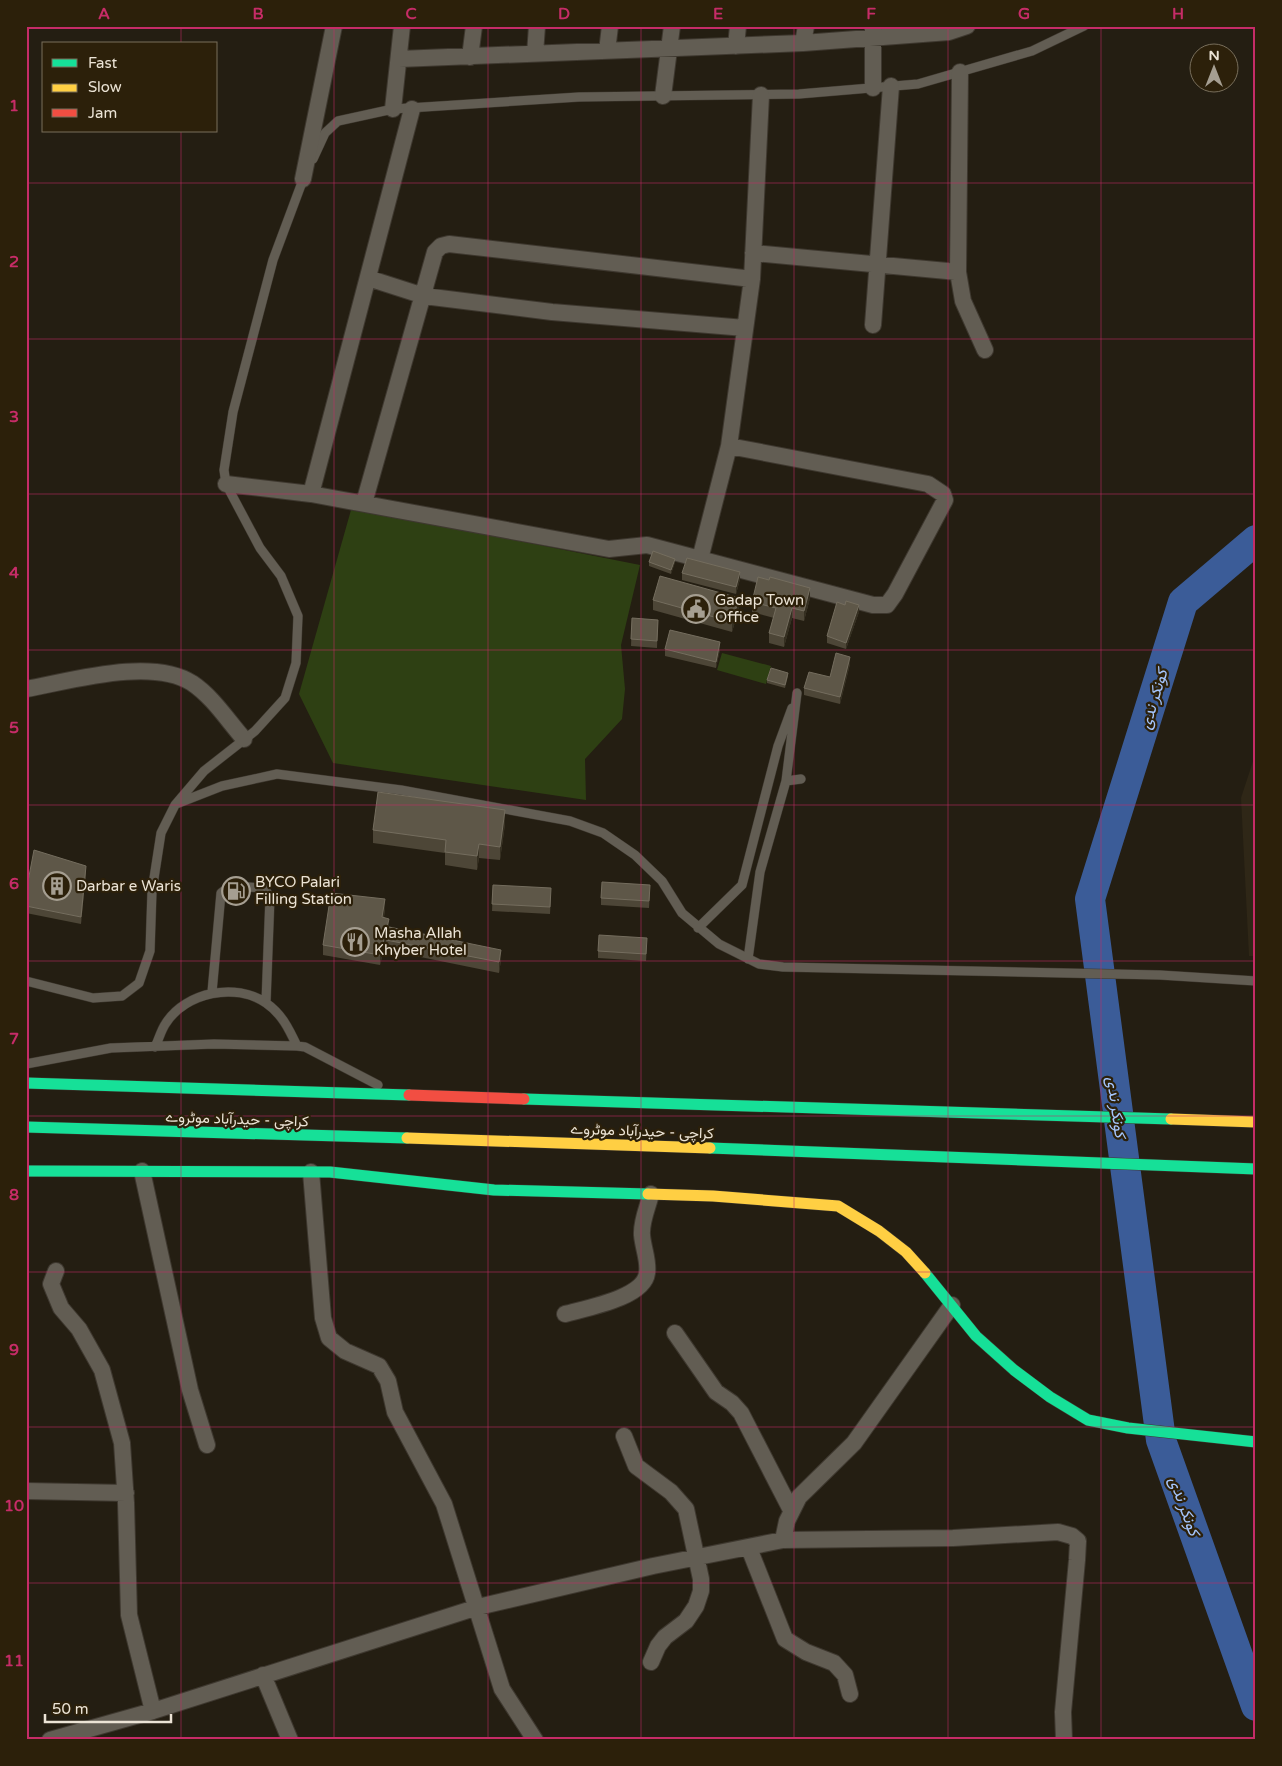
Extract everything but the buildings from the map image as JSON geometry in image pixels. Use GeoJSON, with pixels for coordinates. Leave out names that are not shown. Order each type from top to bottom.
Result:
{"type":"FeatureCollection","features":[{"type":"Feature","properties":{"kind":"main road","name":"کراچی - حیدرآباد موٹروے"},"geometry":{"type":"LineString","coordinates":[[26,1083],[1256,1122]]}},
{"type":"Feature","properties":{"kind":"main road","name":"کراچی - حیدرآباد موٹروے"},"geometry":{"type":"LineString","coordinates":[[26,1127],[599,1144],[1256,1169]]}},
{"type":"Feature","properties":{"kind":"main road"},"geometry":{"type":"LineString","coordinates":[[26,1171],[330,1172],[494,1190],[713,1196],[838,1206],[879,1231],[906,1252],[976,1336],[1014,1370],[1050,1397],[1088,1420],[1128,1428],[1256,1442]]}},
{"type":"Feature","properties":{"kind":"street"},"geometry":{"type":"LineString","coordinates":[[303,179],[334,26]]}},
{"type":"Feature","properties":{"kind":"street"},"geometry":{"type":"LineString","coordinates":[[393,109],[402,26]]}},
{"type":"Feature","properties":{"kind":"street"},"geometry":{"type":"LineString","coordinates":[[470,57],[474,26]]}},
{"type":"Feature","properties":{"kind":"street"},"geometry":{"type":"LineString","coordinates":[[535,54],[537,26]]}},
{"type":"Feature","properties":{"kind":"street"},"geometry":{"type":"LineString","coordinates":[[607,51],[610,26]]}},
{"type":"Feature","properties":{"kind":"street"},"geometry":{"type":"LineString","coordinates":[[663,96],[672,26]]}},
{"type":"Feature","properties":{"kind":"street"},"geometry":{"type":"LineString","coordinates":[[736,46],[738,26]]}},
{"type":"Feature","properties":{"kind":"street"},"geometry":{"type":"LineString","coordinates":[[804,43],[806,26]]}},
{"type":"Feature","properties":{"kind":"street"},"geometry":{"type":"LineString","coordinates":[[398,59],[804,43],[873,32],[932,30],[949,32],[967,26]]}},
{"type":"Feature","properties":{"kind":"street"},"geometry":{"type":"LineString","coordinates":[[873,32],[873,88]]}},
{"type":"Feature","properties":{"kind":"street"},"geometry":{"type":"LineString","coordinates":[[960,72],[958,272],[963,300],[985,350]]}},
{"type":"Feature","properties":{"kind":"street"},"geometry":{"type":"LineString","coordinates":[[873,325],[876,265],[891,86]]}},
{"type":"Feature","properties":{"kind":"street"},"geometry":{"type":"LineString","coordinates":[[700,559],[729,446],[752,279],[761,95]]}},
{"type":"Feature","properties":{"kind":"street"},"geometry":{"type":"LineString","coordinates":[[311,494],[412,109]]}},
{"type":"Feature","properties":{"kind":"street"},"geometry":{"type":"LineString","coordinates":[[364,503],[435,252],[441,246],[449,244],[752,279]]}},
{"type":"Feature","properties":{"kind":"street"},"geometry":{"type":"LineString","coordinates":[[753,253],[958,272]]}},
{"type":"Feature","properties":{"kind":"street"},"geometry":{"type":"LineString","coordinates":[[368,278],[424,296],[552,312],[745,328]]}},
{"type":"Feature","properties":{"kind":"street"},"geometry":{"type":"LineString","coordinates":[[226,484],[311,494],[609,549],[647,545],[873,605],[887,605],[895,594],[945,500],[943,494],[928,484],[729,446]]}},
{"type":"Feature","properties":{"kind":"street"},"geometry":{"type":"LineString","coordinates":[[26,689],[115,672],[156,672],[191,682],[209,698],[244,740]]}},
{"type":"Feature","properties":{"kind":"street"},"geometry":{"type":"LineString","coordinates":[[142,1171],[190,1390],[207,1445]]}},
{"type":"Feature","properties":{"kind":"street"},"geometry":{"type":"LineString","coordinates":[[311,1172],[323,1318],[330,1338],[345,1351],[379,1366],[388,1381],[395,1412],[444,1504],[502,1689],[535,1740]]}},
{"type":"Feature","properties":{"kind":"street"},"geometry":{"type":"LineString","coordinates":[[565,1314],[630,1294],[642,1285],[648,1274],[642,1234],[643,1222],[651,1194]]}},
{"type":"Feature","properties":{"kind":"street"},"geometry":{"type":"LineString","coordinates":[[56,1271],[51,1284],[61,1308],[79,1329],[102,1370],[122,1443],[126,1493],[129,1615],[154,1711]]}},
{"type":"Feature","properties":{"kind":"street"},"geometry":{"type":"LineString","coordinates":[[783,1540],[792,1510],[799,1497],[854,1443],[952,1305]]}},
{"type":"Feature","properties":{"kind":"street"},"geometry":{"type":"LineString","coordinates":[[675,1333],[716,1392],[732,1403],[741,1413],[792,1510]]}},
{"type":"Feature","properties":{"kind":"street"},"geometry":{"type":"LineString","coordinates":[[624,1436],[636,1466],[671,1492],[686,1509],[701,1579],[701,1592],[696,1606],[686,1621],[665,1637],[651,1662]]}},
{"type":"Feature","properties":{"kind":"street"},"geometry":{"type":"LineString","coordinates":[[26,1491],[126,1493]]}},
{"type":"Feature","properties":{"kind":"street"},"geometry":{"type":"LineString","coordinates":[[50,1740],[154,1711],[478,1608],[653,1566],[783,1540],[953,1538],[1058,1532],[1072,1536],[1078,1541],[1078,1560],[1063,1712],[1064,1740]]}},
{"type":"Feature","properties":{"kind":"street"},"geometry":{"type":"LineString","coordinates":[[749,1548],[785,1639],[806,1652],[834,1663],[845,1675],[850,1694]]}},
{"type":"Feature","properties":{"kind":"street"},"geometry":{"type":"LineString","coordinates":[[263,1675],[290,1740]]}},
{"type":"Feature","properties":{"kind":"lane"},"geometry":{"type":"LineString","coordinates":[[26,981],[93,998],[122,996],[139,983],[150,951],[152,891],[161,834],[175,805],[204,771],[244,740],[286,698],[296,663],[298,616],[281,576],[260,548],[226,484],[224,470],[233,412],[273,260],[303,179],[325,133],[338,121],[393,109],[579,97],[799,94],[918,84],[1032,51],[1084,26]]}},
{"type":"Feature","properties":{"kind":"lane"},"geometry":{"type":"LineString","coordinates":[[698,928],[742,885],[778,746],[797,693],[786,781],[760,872],[748,959]]}},
{"type":"Feature","properties":{"kind":"lane"},"geometry":{"type":"LineString","coordinates":[[175,805],[222,786],[277,774],[401,790],[570,820],[603,833],[635,854],[662,881],[682,913],[698,928],[719,944],[760,964],[782,967],[1256,980]]}},
{"type":"Feature","properties":{"kind":"lane"},"geometry":{"type":"LineString","coordinates":[[786,781],[802,779]]}},
{"type":"Feature","properties":{"kind":"lane"},"geometry":{"type":"LineString","coordinates":[[212,992],[221,893],[230,886],[264,888],[270,897],[266,1002]]}},
{"type":"Feature","properties":{"kind":"lane"},"geometry":{"type":"LineString","coordinates":[[155,1047],[166,1022],[186,1003],[212,992],[240,992],[266,1002],[286,1022],[297,1046]]}},
{"type":"Feature","properties":{"kind":"lane"},"geometry":{"type":"LineString","coordinates":[[26,1064],[111,1048],[214,1044],[297,1046],[305,1047],[395,1094]]}},
{"type":"Feature","properties":{"kind":"shaded area"},"geometry":{"type":"Polygon","coordinates":[[[1256,752],[1256,956],[1249,956],[1241,798],[1256,752]]]}},
{"type":"Feature","properties":{"kind":"green space"},"geometry":{"type":"Polygon","coordinates":[[[351,510],[384,514],[640,565],[621,645],[625,689],[622,719],[585,759],[586,800],[333,763],[299,694],[351,510]]]}},
{"type":"Feature","properties":{"kind":"green space"},"geometry":{"type":"Polygon","coordinates":[[[722,653],[771,666],[766,684],[717,670],[722,653]]]}},
{"type":"Feature","properties":{"kind":"waterway","name":"کونکر ندی"},"geometry":{"type":"LineString","coordinates":[[1256,540],[1183,602],[1090,899],[1161,1440],[1256,1706]]}},
{"type":"Feature","properties":{"kind":"traffic: fast"},"geometry":{"type":"LineString","coordinates":[[26,1083],[409,1095]]}},
{"type":"Feature","properties":{"kind":"traffic: fast"},"geometry":{"type":"LineString","coordinates":[[524,1099],[1171,1119]]}},
{"type":"Feature","properties":{"kind":"traffic: fast"},"geometry":{"type":"LineString","coordinates":[[26,1127],[407,1138]]}},
{"type":"Feature","properties":{"kind":"traffic: fast"},"geometry":{"type":"LineString","coordinates":[[710,1148],[1256,1169]]}},
{"type":"Feature","properties":{"kind":"traffic: fast"},"geometry":{"type":"LineString","coordinates":[[26,1171],[330,1172],[494,1190],[648,1194]]}},
{"type":"Feature","properties":{"kind":"traffic: fast"},"geometry":{"type":"LineString","coordinates":[[925,1273],[976,1336],[1014,1370],[1050,1397],[1088,1420],[1128,1428],[1256,1442]]}},
{"type":"Feature","properties":{"kind":"traffic: slow"},"geometry":{"type":"LineString","coordinates":[[1171,1119],[1256,1122]]}},
{"type":"Feature","properties":{"kind":"traffic: slow"},"geometry":{"type":"LineString","coordinates":[[407,1138],[710,1148]]}},
{"type":"Feature","properties":{"kind":"traffic: slow"},"geometry":{"type":"LineString","coordinates":[[648,1194],[713,1196],[838,1206],[879,1231],[906,1252],[925,1273]]}},
{"type":"Feature","properties":{"kind":"traffic: jam"},"geometry":{"type":"LineString","coordinates":[[409,1095],[524,1099]]}},
{"type":"Feature","properties":{"kind":"place","name":"Gadap Town Office"},"geometry":{"type":"Point","coordinates":[696,609]}},
{"type":"Feature","properties":{"kind":"place","name":"Darbar e Waris"},"geometry":{"type":"Point","coordinates":[57,886]}},
{"type":"Feature","properties":{"kind":"place","name":"BYCO Palari Filling Station"},"geometry":{"type":"Point","coordinates":[236,891]}},
{"type":"Feature","properties":{"kind":"place","name":"Masha Allah Khyber Hotel"},"geometry":{"type":"Point","coordinates":[355,942]}}]}
